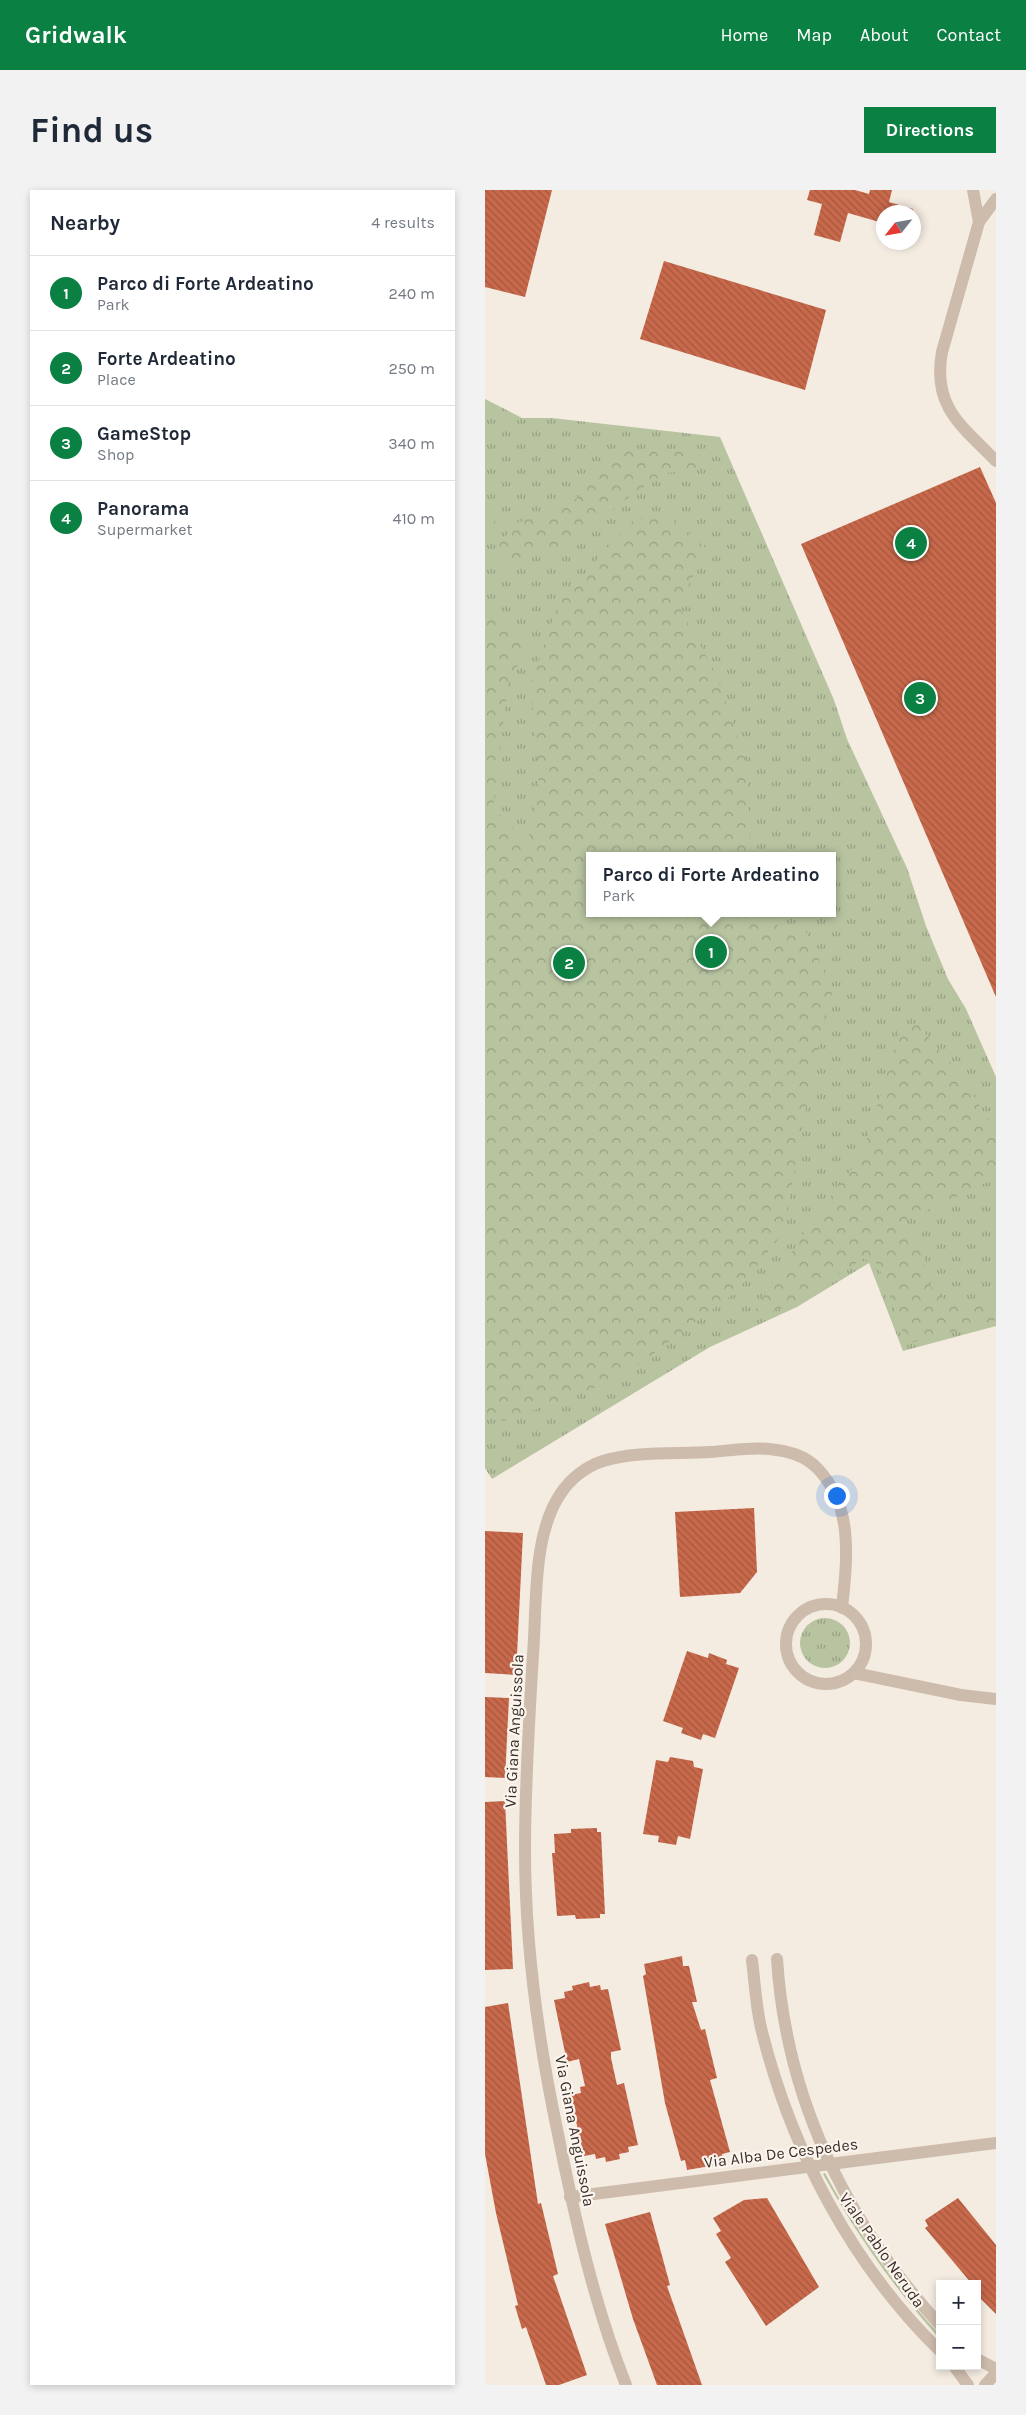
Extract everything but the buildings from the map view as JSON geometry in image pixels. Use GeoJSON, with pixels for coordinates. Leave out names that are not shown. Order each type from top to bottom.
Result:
{"type":"FeatureCollection","features":[{"type":"Feature","properties":{"kind":"street"},"geometry":{"type":"LineString","coordinates":[[973,190],[979,222]]}},
{"type":"Feature","properties":{"kind":"street"},"geometry":{"type":"LineString","coordinates":[[996,199],[979,222],[942,352],[939,376],[944,397],[951,414],[996,461]]}},
{"type":"Feature","properties":{"kind":"street","name":"Via Giana Anguissola"},"geometry":{"type":"LineString","coordinates":[[626,2385],[592,2284],[570,2197],[548,2086],[537,2011],[525,1850],[527,1768],[539,1566],[543,1537],[551,1510],[563,1490],[576,1476],[595,1464],[615,1458],[752,1448],[767,1448],[794,1454],[810,1462],[828,1481],[843,1514],[847,1563],[842,1608]]}},
{"type":"Feature","properties":{"kind":"street"},"geometry":{"type":"LineString","coordinates":[[823,1604],[842,1608],[857,1620],[865,1637],[863,1656],[854,1673],[837,1682],[818,1684],[809,1681],[794,1669],[786,1651],[787,1632],[797,1616],[814,1606],[823,1604]]}},
{"type":"Feature","properties":{"kind":"street"},"geometry":{"type":"LineString","coordinates":[[854,1673],[961,1695],[996,1698]]}},
{"type":"Feature","properties":{"kind":"street","name":"Viale Pablo Neruda"},"geometry":{"type":"LineString","coordinates":[[777,1959],[781,2007],[791,2058],[805,2103],[830,2163],[857,2216],[886,2260],[936,2320]]}},
{"type":"Feature","properties":{"kind":"street","name":"Viale Pablo Neruda"},"geometry":{"type":"LineString","coordinates":[[752,1960],[762,2032],[791,2124],[810,2166],[832,2210],[856,2247],[893,2297],[936,2346]]}},
{"type":"Feature","properties":{"kind":"street","name":"Via Alba De Cespedes"},"geometry":{"type":"LineString","coordinates":[[570,2197],[996,2143]]}},
{"type":"Feature","properties":{"kind":"street"},"geometry":{"type":"LineString","coordinates":[[981,2361],[996,2369]]}},
{"type":"Feature","properties":{"kind":"street"},"geometry":{"type":"LineString","coordinates":[[957,2370],[968,2385]]}},
{"type":"Feature","properties":{"kind":"street"},"geometry":{"type":"LineString","coordinates":[[985,2385],[996,2374]]}},
{"type":"Feature","properties":{"kind":"green space"},"geometry":{"type":"Polygon","coordinates":[[[485,399],[522,418],[552,418],[720,437],[834,700],[847,739],[907,868],[926,926],[948,979],[966,1009],[996,1077],[996,1326],[903,1351],[869,1263],[797,1307],[710,1347],[492,1479],[485,1468],[485,399]]]}},
{"type":"Feature","properties":{"kind":"green space"},"geometry":{"type":"Polygon","coordinates":[[[700,449],[698,470],[665,473],[625,500],[573,544],[503,563],[499,544],[517,523],[572,503],[623,451],[700,449]]]}},
{"type":"Feature","properties":{"kind":"green space"},"geometry":{"type":"Polygon","coordinates":[[[485,513],[499,515],[485,536],[485,513]]]}},
{"type":"Feature","properties":{"kind":"green space"},"geometry":{"type":"Polygon","coordinates":[[[665,513],[706,548],[679,606],[717,676],[747,764],[751,852],[586,852],[586,917],[774,917],[780,933],[805,930],[833,990],[812,1073],[784,1232],[736,1292],[619,1379],[504,1421],[485,1416],[485,619],[501,619],[534,643],[509,678],[493,808],[528,842],[539,788],[531,684],[558,603],[631,522],[665,513]]]}},
{"type":"Feature","properties":{"kind":"green space"},"geometry":{"type":"Polygon","coordinates":[[[902,1024],[917,1024],[962,1076],[996,1133],[996,1178],[900,1223],[921,1245],[929,1284],[945,1301],[996,1303],[996,1320],[907,1344],[878,1264],[863,1259],[792,1304],[749,1320],[811,1222],[862,1156],[902,1024]]]}},
{"type":"Feature","properties":{"kind":"green space"},"geometry":{"type":"Polygon","coordinates":[[[820,1618],[830,1618],[843,1625],[850,1638],[850,1648],[843,1661],[830,1668],[820,1668],[811,1664],[804,1657],[800,1648],[800,1638],[804,1629],[811,1622],[820,1618]]]}},
{"type":"Feature","properties":{"kind":"green space"},"geometry":{"type":"Polygon","coordinates":[[[825,2173],[850,2216],[892,2278],[936,2331],[936,2334],[907,2300],[862,2239],[823,2174],[825,2173]]]}},
{"type":"Feature","properties":{"kind":"place","name":"Panorama"},"geometry":{"type":"Point","coordinates":[911,543]}},
{"type":"Feature","properties":{"kind":"place","name":"GameStop"},"geometry":{"type":"Point","coordinates":[920,698]}},
{"type":"Feature","properties":{"kind":"place","name":"Parco di Forte Ardeatino"},"geometry":{"type":"Point","coordinates":[711,952]}},
{"type":"Feature","properties":{"kind":"place","name":"Forte Ardeatino"},"geometry":{"type":"Point","coordinates":[569,963]}}]}
